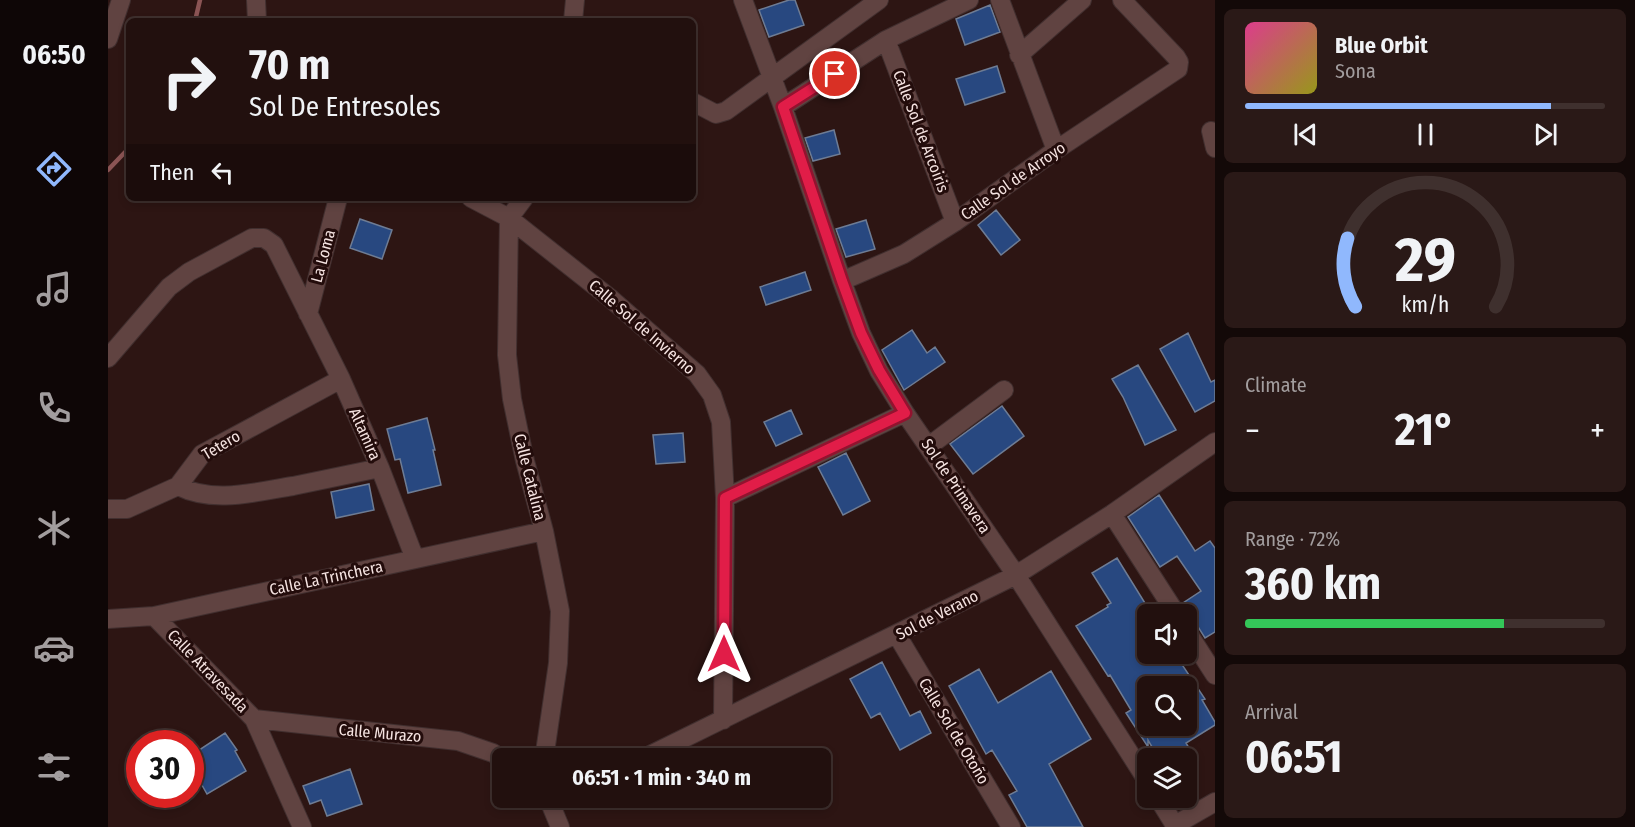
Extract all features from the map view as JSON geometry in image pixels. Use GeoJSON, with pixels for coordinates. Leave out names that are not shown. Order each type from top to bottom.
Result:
{"type":"FeatureCollection","features":[{"type":"Feature","properties":{"kind":"street"},"geometry":{"type":"LineString","coordinates":[[108,39],[121,0]]}},
{"type":"Feature","properties":{"kind":"street"},"geometry":{"type":"LineString","coordinates":[[256,0],[257,18]]}},
{"type":"Feature","properties":{"kind":"street"},"geometry":{"type":"LineString","coordinates":[[573,18],[575,0]]}},
{"type":"Feature","properties":{"kind":"street","name":"Sol de Primavera"},"geometry":{"type":"LineString","coordinates":[[743,0],[783,107],[861,333],[879,370],[905,413],[1016,575],[1137,765]]}},
{"type":"Feature","properties":{"kind":"street"},"geometry":{"type":"LineString","coordinates":[[783,107],[886,40],[969,0]]}},
{"type":"Feature","properties":{"kind":"street"},"geometry":{"type":"LineString","coordinates":[[1000,0],[1056,150]]}},
{"type":"Feature","properties":{"kind":"street"},"geometry":{"type":"LineString","coordinates":[[1019,55],[1082,0]]}},
{"type":"Feature","properties":{"kind":"street","name":"Calle Sol de Arroyo"},"geometry":{"type":"LineString","coordinates":[[842,281],[904,254],[955,222],[1056,150],[1178,69],[1179,62],[1176,57],[1122,0]]}},
{"type":"Feature","properties":{"kind":"street"},"geometry":{"type":"LineString","coordinates":[[696,104],[716,114],[721,113],[876,1]]}},
{"type":"Feature","properties":{"kind":"street","name":"Calle Sol de Arcoiris"},"geometry":{"type":"LineString","coordinates":[[886,40],[955,222]]}},
{"type":"Feature","properties":{"kind":"street","name":"La Loma"},"geometry":{"type":"LineString","coordinates":[[308,314],[337,201]]}},
{"type":"Feature","properties":{"kind":"street","name":"Calle Sol de Invierno"},"geometry":{"type":"LineString","coordinates":[[477,201],[509,218],[610,298],[697,374],[712,395],[721,422],[725,498],[723,720]]}},
{"type":"Feature","properties":{"kind":"street"},"geometry":{"type":"LineString","coordinates":[[509,218],[522,201]]}},
{"type":"Feature","properties":{"kind":"street","name":"Calle Catalina"},"geometry":{"type":"LineString","coordinates":[[509,218],[507,355],[509,376],[525,461],[544,531],[560,611],[558,663],[546,748]]}},
{"type":"Feature","properties":{"kind":"street","name":"Altamira"},"geometry":{"type":"LineString","coordinates":[[108,358],[176,282],[189,272],[252,238],[264,238],[274,245],[340,380],[380,468],[415,559]]}},
{"type":"Feature","properties":{"kind":"street","name":"Tetero"},"geometry":{"type":"LineString","coordinates":[[108,509],[127,509],[178,486],[202,454],[340,380]]}},
{"type":"Feature","properties":{"kind":"street"},"geometry":{"type":"LineString","coordinates":[[929,446],[1004,390]]}},
{"type":"Feature","properties":{"kind":"street"},"geometry":{"type":"LineString","coordinates":[[725,498],[905,413]]}},
{"type":"Feature","properties":{"kind":"street","name":"Sol de Verano"},"geometry":{"type":"LineString","coordinates":[[665,748],[1016,575],[1112,514],[1215,442]]}},
{"type":"Feature","properties":{"kind":"street"},"geometry":{"type":"LineString","coordinates":[[178,486],[207,495],[242,495],[380,468]]}},
{"type":"Feature","properties":{"kind":"street"},"geometry":{"type":"LineString","coordinates":[[1112,514],[1170,604]]}},
{"type":"Feature","properties":{"kind":"street","name":"Calle La Trinchera"},"geometry":{"type":"LineString","coordinates":[[108,619],[154,616],[544,531]]}},
{"type":"Feature","properties":{"kind":"street","name":"Calle Atravesada"},"geometry":{"type":"LineString","coordinates":[[154,616],[254,719],[302,827]]}},
{"type":"Feature","properties":{"kind":"street","name":"Calle Sol de Otoño"},"geometry":{"type":"LineString","coordinates":[[897,635],[1011,827]]}},
{"type":"Feature","properties":{"kind":"street"},"geometry":{"type":"LineString","coordinates":[[1197,647],[1215,675]]}},
{"type":"Feature","properties":{"kind":"street","name":"Calle Murazo"},"geometry":{"type":"LineString","coordinates":[[254,719],[458,741],[492,753]]}},
{"type":"Feature","properties":{"kind":"street"},"geometry":{"type":"LineString","coordinates":[[1164,808],[1176,826],[1215,802]]}},
{"type":"Feature","properties":{"kind":"street"},"geometry":{"type":"LineString","coordinates":[[555,808],[560,827]]}},
{"type":"Feature","properties":{"kind":"building"},"geometry":{"type":"Polygon","coordinates":[[[795,0],[804,25],[769,37],[759,10],[795,0]]]}},
{"type":"Feature","properties":{"kind":"building"},"geometry":{"type":"Polygon","coordinates":[[[990,5],[1000,32],[965,45],[956,19],[990,5]]]}},
{"type":"Feature","properties":{"kind":"building"},"geometry":{"type":"Polygon","coordinates":[[[997,66],[1005,92],[965,105],[956,79],[997,66]]]}},
{"type":"Feature","properties":{"kind":"building"},"geometry":{"type":"Polygon","coordinates":[[[834,130],[840,154],[813,161],[805,138],[834,130]]]}},
{"type":"Feature","properties":{"kind":"building"},"geometry":{"type":"Polygon","coordinates":[[[996,210],[1020,240],[1001,255],[978,225],[996,210]]]}},
{"type":"Feature","properties":{"kind":"building"},"geometry":{"type":"Polygon","coordinates":[[[360,219],[392,230],[382,259],[350,248],[360,219]]]}},
{"type":"Feature","properties":{"kind":"building"},"geometry":{"type":"Polygon","coordinates":[[[866,220],[875,249],[846,257],[836,229],[866,220]]]}},
{"type":"Feature","properties":{"kind":"building"},"geometry":{"type":"Polygon","coordinates":[[[805,272],[811,290],[766,305],[760,287],[805,272]]]}},
{"type":"Feature","properties":{"kind":"building"},"geometry":{"type":"Polygon","coordinates":[[[912,330],[927,353],[935,347],[945,362],[904,390],[882,350],[912,330]]]}},
{"type":"Feature","properties":{"kind":"building"},"geometry":{"type":"Polygon","coordinates":[[[1188,333],[1211,382],[1215,380],[1215,401],[1195,412],[1160,349],[1188,333]]]}},
{"type":"Feature","properties":{"kind":"building"},"geometry":{"type":"Polygon","coordinates":[[[1138,365],[1176,430],[1145,445],[1112,379],[1138,365]]]}},
{"type":"Feature","properties":{"kind":"building"},"geometry":{"type":"Polygon","coordinates":[[[1002,406],[1024,436],[973,474],[950,444],[1002,406]]]}},
{"type":"Feature","properties":{"kind":"building"},"geometry":{"type":"Polygon","coordinates":[[[791,410],[802,434],[776,446],[764,422],[791,410]]]}},
{"type":"Feature","properties":{"kind":"building"},"geometry":{"type":"Polygon","coordinates":[[[427,418],[441,485],[408,493],[400,459],[395,460],[387,429],[427,418]]]}},
{"type":"Feature","properties":{"kind":"building"},"geometry":{"type":"Polygon","coordinates":[[[683,433],[685,462],[656,464],[653,435],[683,433]]]}},
{"type":"Feature","properties":{"kind":"building"},"geometry":{"type":"Polygon","coordinates":[[[846,453],[870,501],[843,515],[818,467],[846,453]]]}},
{"type":"Feature","properties":{"kind":"building"},"geometry":{"type":"Polygon","coordinates":[[[369,484],[374,510],[336,518],[331,492],[369,484]]]}},
{"type":"Feature","properties":{"kind":"building"},"geometry":{"type":"Polygon","coordinates":[[[1159,495],[1195,551],[1210,541],[1215,548],[1215,632],[1205,638],[1197,625],[1197,604],[1183,603],[1201,591],[1177,556],[1160,567],[1128,517],[1159,495]]]}},
{"type":"Feature","properties":{"kind":"building"},"geometry":{"type":"Polygon","coordinates":[[[1117,558],[1146,604],[1137,604],[1137,664],[1182,664],[1190,676],[1137,676],[1137,730],[1126,713],[1131,710],[1076,626],[1111,603],[1092,573],[1117,558]]]}},
{"type":"Feature","properties":{"kind":"building"},"geometry":{"type":"Polygon","coordinates":[[[882,662],[910,716],[920,711],[931,733],[900,750],[880,713],[871,718],[850,679],[882,662]]]}},
{"type":"Feature","properties":{"kind":"building"},"geometry":{"type":"Polygon","coordinates":[[[979,669],[998,703],[1051,671],[1091,739],[1049,764],[1083,827],[1027,827],[1009,795],[1017,791],[992,750],[986,754],[949,686],[979,669]]]}},
{"type":"Feature","properties":{"kind":"building"},"geometry":{"type":"Polygon","coordinates":[[[1197,687],[1205,699],[1202,700],[1215,725],[1186,743],[1189,748],[1153,748],[1148,740],[1148,747],[1141,736],[1197,736],[1197,687]]]}},
{"type":"Feature","properties":{"kind":"building"},"geometry":{"type":"Polygon","coordinates":[[[225,733],[237,750],[235,751],[246,771],[207,794],[204,789],[204,747],[225,733]]]}},
{"type":"Feature","properties":{"kind":"building"},"geometry":{"type":"Polygon","coordinates":[[[350,769],[362,804],[327,816],[321,800],[310,804],[303,786],[350,769]]]}},
{"type":"Feature","properties":{"kind":"waterway"},"geometry":{"type":"LineString","coordinates":[[196,18],[200,0]]}},
{"type":"Feature","properties":{"kind":"waterway"},"geometry":{"type":"LineString","coordinates":[[108,170],[126,151]]}},
{"type":"Feature","properties":{"kind":"route"},"geometry":{"type":"LineString","coordinates":[[724,654],[725,498],[905,413],[879,370],[861,333],[783,107],[835,74]]}}]}
